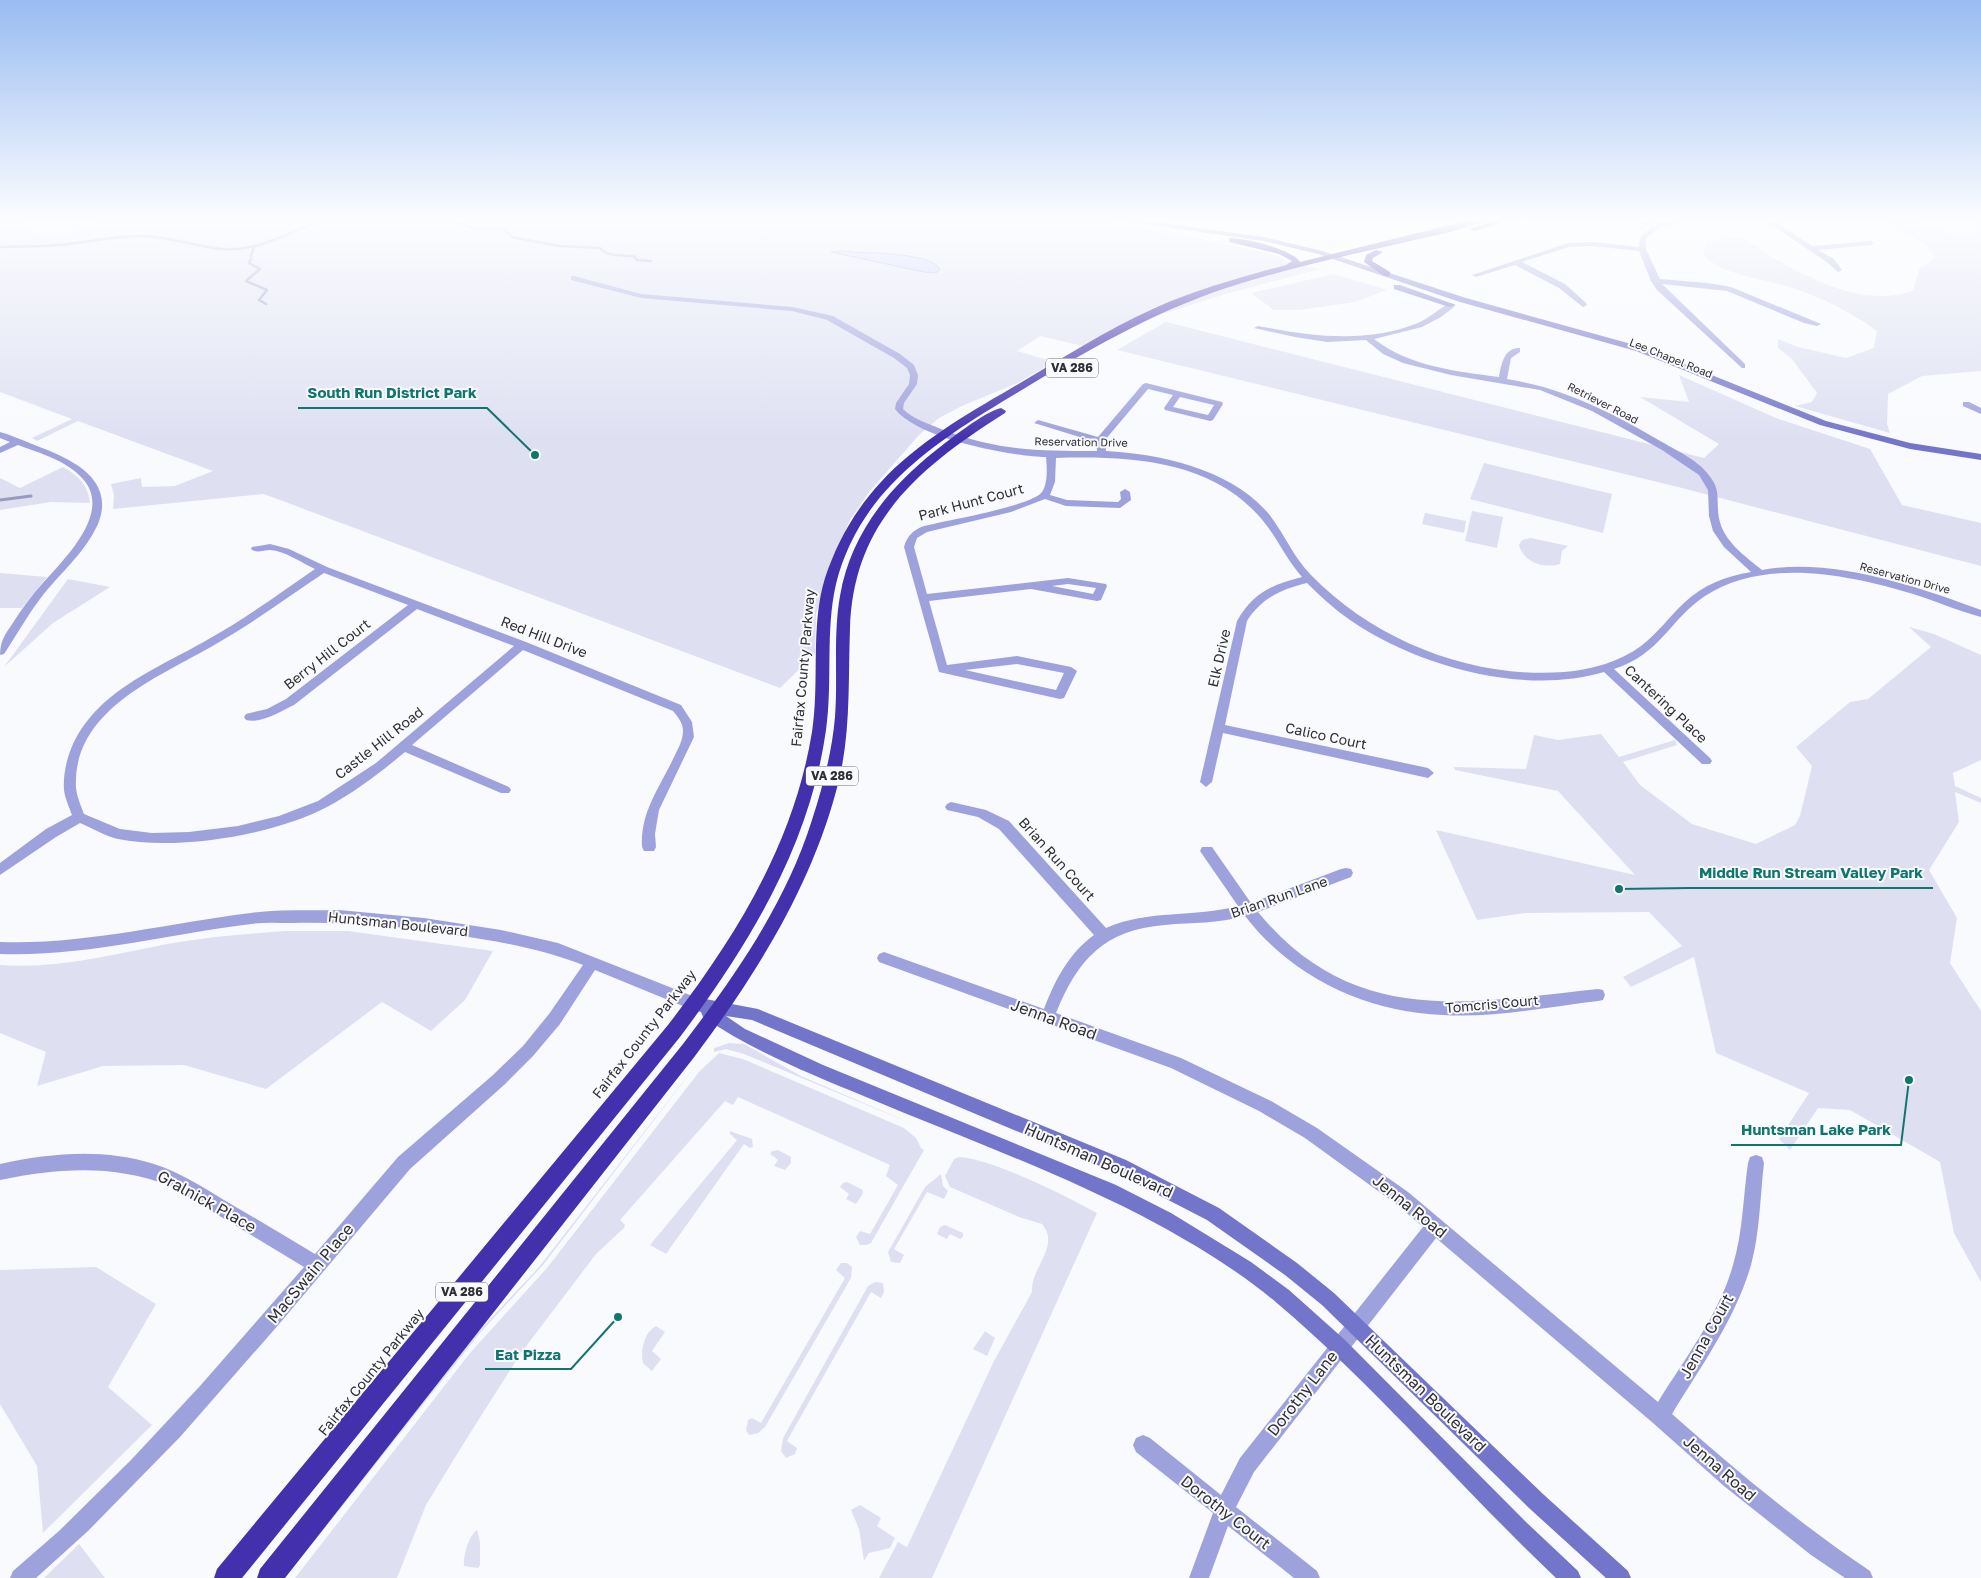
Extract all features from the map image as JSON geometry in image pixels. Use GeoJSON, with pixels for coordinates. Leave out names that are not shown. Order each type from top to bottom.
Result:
{"type":"FeatureCollection","features":[{"type":"Feature","properties":{"kind":"highway","name":"Fairfax County Parkway"},"geometry":{"type":"LineString","coordinates":[[269,1578],[718,1012],[760,947],[790,894],[811,846],[826,801],[835,766],[842,718],[845,600],[858,552],[878,515],[900,487],[951,436],[1135,320],[1201,293]]}},
{"type":"Feature","properties":{"kind":"highway","name":"Fairfax County Parkway"},"geometry":{"type":"LineString","coordinates":[[226,1578],[322,1464],[695,1004],[759,905],[782,860],[801,808],[814,763],[820,725],[828,596],[843,546],[859,517],[881,487],[908,461],[1108,345],[1156,319],[1226,293]]}},
{"type":"Feature","properties":{"kind":"main road","name":"Lee Chapel Road"},"geometry":{"type":"LineString","coordinates":[[1418,293],[1450,305],[1603,344],[1675,370],[1769,411],[1832,434],[1909,453],[1981,466]]}},
{"type":"Feature","properties":{"kind":"main road","name":"Lee Chapel Road"},"geometry":{"type":"LineString","coordinates":[[1441,293],[1620,343],[1684,366],[1761,400],[1823,423],[1903,444],[1981,457]]}},
{"type":"Feature","properties":{"kind":"main road"},"geometry":{"type":"LineString","coordinates":[[1675,370],[1684,366]]}},
{"type":"Feature","properties":{"kind":"main road","name":"Huntsman Boulevard"},"geometry":{"type":"LineString","coordinates":[[695,1004],[718,1012],[753,1014],[1120,1166],[1213,1214],[1306,1281],[1356,1325],[1536,1501],[1621,1578]]}},
{"type":"Feature","properties":{"kind":"main road","name":"Huntsman Boulevard"},"geometry":{"type":"LineString","coordinates":[[718,1012],[740,1034],[818,1070],[1110,1191],[1166,1219],[1245,1268],[1268,1285],[1338,1346],[1519,1529],[1571,1578]]}},
{"type":"Feature","properties":{"kind":"street","name":"Reservation Drive"},"geometry":{"type":"LineString","coordinates":[[628,293],[641,296],[792,309],[830,318],[906,362],[911,367],[914,379],[911,388],[900,403],[899,409],[910,419],[951,436],[1000,450],[1052,455],[1102,454],[1163,462],[1197,472],[1229,487],[1263,514],[1308,579],[1332,601],[1365,623],[1404,645],[1446,661],[1488,671],[1528,676],[1569,675],[1606,668],[1643,650],[1669,627],[1689,603],[1704,592],[1738,578],[1759,573],[1804,572],[1864,579],[1910,590],[1981,614]]}},
{"type":"Feature","properties":{"kind":"street"},"geometry":{"type":"LineString","coordinates":[[1569,293],[1583,305]]}},
{"type":"Feature","properties":{"kind":"street"},"geometry":{"type":"LineString","coordinates":[[1665,293],[1742,366]]}},
{"type":"Feature","properties":{"kind":"street"},"geometry":{"type":"LineString","coordinates":[[1739,293],[1795,318],[1817,324]]}},
{"type":"Feature","properties":{"kind":"street"},"geometry":{"type":"LineString","coordinates":[[1258,328],[1330,341],[1370,340],[1427,323],[1450,305]]}},
{"type":"Feature","properties":{"kind":"street","name":"Retriever Road"},"geometry":{"type":"LineString","coordinates":[[1370,340],[1382,350],[1408,362],[1543,388],[1576,400],[1690,463],[1703,475],[1712,488],[1714,497],[1713,515],[1720,533],[1730,547],[1759,573]]}},
{"type":"Feature","properties":{"kind":"street"},"geometry":{"type":"LineString","coordinates":[[1503,380],[1506,357],[1517,350]]}},
{"type":"Feature","properties":{"kind":"street"},"geometry":{"type":"LineString","coordinates":[[1102,454],[1100,440],[1146,386],[1219,404],[1210,418],[1168,408],[1178,394]]}},
{"type":"Feature","properties":{"kind":"street"},"geometry":{"type":"LineString","coordinates":[[1966,404],[1981,411]]}},
{"type":"Feature","properties":{"kind":"street"},"geometry":{"type":"LineString","coordinates":[[1038,424],[1100,440]]}},
{"type":"Feature","properties":{"kind":"street"},"geometry":{"type":"LineString","coordinates":[[0,435],[70,464],[88,477],[95,489],[98,501],[97,511],[89,533],[36,598],[0,651]]}},
{"type":"Feature","properties":{"kind":"street"},"geometry":{"type":"LineString","coordinates":[[0,450],[17,442]]}},
{"type":"Feature","properties":{"kind":"street","name":"Park Hunt Court"},"geometry":{"type":"LineString","coordinates":[[943,669],[909,547],[911,539],[917,532],[1026,504],[1044,496],[1050,480],[1052,455]]}},
{"type":"Feature","properties":{"kind":"street"},"geometry":{"type":"LineString","coordinates":[[1044,496],[1066,503],[1120,505],[1126,500],[1125,492]]}},
{"type":"Feature","properties":{"kind":"street","name":"Red Hill Drive"},"geometry":{"type":"LineString","coordinates":[[256,549],[270,547],[285,551],[323,568],[663,700],[677,708],[685,718],[690,731],[674,773],[648,819],[646,832],[648,848]]}},
{"type":"Feature","properties":{"kind":"street"},"geometry":{"type":"LineString","coordinates":[[0,870],[51,833],[79,817],[70,790],[72,763],[78,744],[93,720],[139,681],[224,634],[323,568]]}},
{"type":"Feature","properties":{"kind":"street","name":"Elk Drive"},"geometry":{"type":"LineString","coordinates":[[1206,782],[1242,621],[1247,611],[1256,600],[1269,591],[1308,579]]}},
{"type":"Feature","properties":{"kind":"street"},"geometry":{"type":"LineString","coordinates":[[923,598],[1068,581],[1102,586],[1097,598],[1031,586]]}},
{"type":"Feature","properties":{"kind":"street","name":"Berry Hill Court"},"geometry":{"type":"LineString","coordinates":[[250,717],[270,712],[290,702],[417,604]]}},
{"type":"Feature","properties":{"kind":"street","name":"Castle Hill Road"},"geometry":{"type":"LineString","coordinates":[[79,817],[118,834],[152,838],[189,837],[238,830],[282,820],[322,804],[380,766],[522,645]]}},
{"type":"Feature","properties":{"kind":"street"},"geometry":{"type":"LineString","coordinates":[[1017,660],[1071,672],[1060,694],[943,669],[1017,660]]}},
{"type":"Feature","properties":{"kind":"street","name":"Cantering Place"},"geometry":{"type":"LineString","coordinates":[[1606,668],[1706,761]]}},
{"type":"Feature","properties":{"kind":"street","name":"Calico Court"},"geometry":{"type":"LineString","coordinates":[[1218,728],[1428,773]]}},
{"type":"Feature","properties":{"kind":"street"},"geometry":{"type":"LineString","coordinates":[[403,746],[505,790]]}},
{"type":"Feature","properties":{"kind":"street","name":"Brian Run Court"},"geometry":{"type":"LineString","coordinates":[[951,807],[981,813],[1004,825],[1103,935]]}},
{"type":"Feature","properties":{"kind":"street","name":"Tomcris Court"},"geometry":{"type":"LineString","coordinates":[[1207,850],[1249,909],[1279,944],[1307,966],[1343,985],[1390,1002],[1431,1008],[1458,1009],[1598,995]]}},
{"type":"Feature","properties":{"kind":"street","name":"Brian Run Lane"},"geometry":{"type":"LineString","coordinates":[[1048,1016],[1059,986],[1068,971],[1093,943],[1103,935],[1147,921],[1206,919],[1249,909],[1346,873]]}},
{"type":"Feature","properties":{"kind":"street","name":"Huntsman Boulevard"},"geometry":{"type":"LineString","coordinates":[[0,948],[31,949],[71,945],[253,918],[339,916],[424,924],[500,936],[558,949],[695,1004]]}},
{"type":"Feature","properties":{"kind":"street","name":"Jenna Road"},"geometry":{"type":"LineString","coordinates":[[884,958],[1176,1063],[1265,1106],[1311,1133],[1361,1167],[1435,1225],[1783,1521],[1863,1578]]}},
{"type":"Feature","properties":{"kind":"street","name":"MacSwain Place"},"geometry":{"type":"LineString","coordinates":[[20,1578],[38,1564],[96,1510],[185,1419],[404,1163],[432,1134],[488,1090],[527,1051],[593,962]]}},
{"type":"Feature","properties":{"kind":"street","name":"Gralnick Place"},"geometry":{"type":"LineString","coordinates":[[0,1172],[71,1161],[102,1161],[136,1166],[157,1172],[175,1180],[317,1265]]}},
{"type":"Feature","properties":{"kind":"street","name":"Jenna Court"},"geometry":{"type":"LineString","coordinates":[[1660,1416],[1725,1308],[1741,1267],[1750,1229],[1756,1163]]}},
{"type":"Feature","properties":{"kind":"street","name":"Dorothy Lane"},"geometry":{"type":"LineString","coordinates":[[1199,1578],[1224,1510],[1247,1464],[1435,1225]]}},
{"type":"Feature","properties":{"kind":"street","name":"Dorothy Court"},"geometry":{"type":"LineString","coordinates":[[1143,1445],[1310,1578]]}},
{"type":"Feature","properties":{"kind":"shaded area"},"geometry":{"type":"Polygon","coordinates":[[[0,293],[1230,293],[1156,316],[1092,348],[1040,336],[1017,351],[1054,362],[1015,384],[962,406],[939,418],[919,435],[869,492],[850,520],[831,562],[816,615],[815,654],[780,688],[264,494],[113,509],[114,495],[111,484],[141,478],[142,487],[175,486],[213,471],[78,421],[37,441],[32,438],[72,419],[0,392],[0,293]]]}},
{"type":"Feature","properties":{"kind":"shaded area"},"geometry":{"type":"Polygon","coordinates":[[[1251,293],[1380,293],[1355,302],[1299,310],[1274,310],[1251,293]]]}},
{"type":"Feature","properties":{"kind":"shaded area"},"geometry":{"type":"Polygon","coordinates":[[[1805,293],[1895,295],[1906,293],[1981,293],[1981,371],[1922,376],[1888,394],[1887,424],[1890,433],[1795,406],[1812,402],[1817,393],[1792,359],[1778,348],[1778,339],[1798,347],[1846,358],[1874,348],[1877,331],[1847,312],[1805,293]]]}},
{"type":"Feature","properties":{"kind":"shaded area"},"geometry":{"type":"Polygon","coordinates":[[[1166,322],[1704,458],[1719,444],[1640,397],[1689,402],[1679,375],[1776,418],[1870,449],[1902,505],[1981,523],[1981,566],[1678,487],[1117,350],[1166,322]]]}},
{"type":"Feature","properties":{"kind":"shaded area"},"geometry":{"type":"Polygon","coordinates":[[[1484,463],[1612,494],[1603,533],[1470,499],[1484,463]]]}},
{"type":"Feature","properties":{"kind":"shaded area"},"geometry":{"type":"Polygon","coordinates":[[[63,467],[85,486],[90,503],[51,502],[0,510],[0,478],[20,488],[63,467]]]}},
{"type":"Feature","properties":{"kind":"shaded area"},"geometry":{"type":"Polygon","coordinates":[[[1472,511],[1503,517],[1497,548],[1465,541],[1472,511]]]}},
{"type":"Feature","properties":{"kind":"shaded area"},"geometry":{"type":"Polygon","coordinates":[[[1425,513],[1466,521],[1464,533],[1422,524],[1425,513]]]}},
{"type":"Feature","properties":{"kind":"shaded area"},"geometry":{"type":"Polygon","coordinates":[[[1531,538],[1568,546],[1562,551],[1560,564],[1541,565],[1525,556],[1519,545],[1522,540],[1531,538]]]}},
{"type":"Feature","properties":{"kind":"shaded area"},"geometry":{"type":"Polygon","coordinates":[[[0,573],[47,577],[22,608],[0,608],[0,573]]]}},
{"type":"Feature","properties":{"kind":"shaded area"},"geometry":{"type":"Polygon","coordinates":[[[68,579],[110,587],[53,623],[4,667],[68,579]]]}},
{"type":"Feature","properties":{"kind":"shaded area"},"geometry":{"type":"Polygon","coordinates":[[[1909,627],[1934,634],[1981,655],[1981,760],[1953,773],[1955,786],[1981,798],[1981,803],[1955,792],[1959,822],[1929,870],[1957,918],[1950,963],[1981,1011],[1981,1282],[1954,1233],[1940,1162],[1850,1110],[1818,1108],[1790,1150],[1779,1139],[1809,1093],[1716,1053],[1694,957],[1631,987],[1623,977],[1682,946],[1649,912],[1525,913],[1477,920],[1436,830],[1635,875],[1558,791],[1455,770],[1454,767],[1526,769],[1534,735],[1558,740],[1601,734],[1619,757],[1675,740],[1677,745],[1623,762],[1640,785],[1692,824],[1756,844],[1795,825],[1800,816],[1812,766],[1796,747],[1850,702],[1868,699],[1931,647],[1909,627]]]}},
{"type":"Feature","properties":{"kind":"shaded area"},"geometry":{"type":"Polygon","coordinates":[[[285,931],[348,931],[493,951],[465,1000],[431,1031],[382,1002],[266,1089],[184,1065],[103,1066],[37,1086],[46,1052],[0,1033],[0,965],[21,966],[63,963],[105,957],[196,939],[285,931]]]}},
{"type":"Feature","properties":{"kind":"shaded area"},"geometry":{"type":"Polygon","coordinates":[[[729,1043],[744,1044],[801,1076],[915,1125],[744,1054],[726,1049],[714,1052],[714,1048],[729,1043]]]}},
{"type":"Feature","properties":{"kind":"shaded area"},"geometry":{"type":"Polygon","coordinates":[[[719,1053],[743,1059],[904,1128],[916,1138],[924,1150],[871,1243],[860,1245],[856,1237],[860,1231],[870,1234],[898,1185],[886,1176],[890,1165],[738,1097],[733,1105],[725,1101],[620,1220],[625,1225],[624,1228],[596,1254],[521,1353],[426,1505],[397,1578],[295,1578],[470,1353],[547,1268],[699,1072],[719,1053]]]}},
{"type":"Feature","properties":{"kind":"shaded area"},"geometry":{"type":"Polygon","coordinates":[[[704,1055],[543,1265],[480,1333],[285,1578],[478,1332],[539,1267],[704,1055]]]}},
{"type":"Feature","properties":{"kind":"shaded area"},"geometry":{"type":"Polygon","coordinates":[[[730,1131],[752,1139],[753,1147],[750,1148],[744,1144],[666,1254],[650,1245],[737,1140],[730,1134],[730,1131]]]}},
{"type":"Feature","properties":{"kind":"shaded area"},"geometry":{"type":"Polygon","coordinates":[[[778,1150],[791,1157],[791,1163],[785,1170],[774,1166],[778,1160],[770,1154],[772,1151],[778,1150]]]}},
{"type":"Feature","properties":{"kind":"shaded area"},"geometry":{"type":"Polygon","coordinates":[[[959,1157],[991,1164],[1009,1171],[1049,1188],[1097,1213],[932,1578],[879,1578],[898,1542],[907,1547],[994,1361],[1032,1292],[1035,1274],[1047,1249],[1047,1232],[1042,1224],[1019,1217],[950,1187],[945,1176],[954,1159],[959,1157]]]}},
{"type":"Feature","properties":{"kind":"shaded area"},"geometry":{"type":"Polygon","coordinates":[[[941,1174],[943,1186],[948,1191],[944,1199],[927,1192],[894,1249],[904,1255],[900,1263],[891,1262],[888,1252],[925,1187],[941,1174]]]}},
{"type":"Feature","properties":{"kind":"shaded area"},"geometry":{"type":"Polygon","coordinates":[[[847,1182],[863,1190],[856,1204],[846,1199],[849,1194],[840,1187],[843,1183],[847,1182]]]}},
{"type":"Feature","properties":{"kind":"shaded area"},"geometry":{"type":"Polygon","coordinates":[[[945,1225],[963,1233],[963,1237],[960,1239],[950,1234],[947,1239],[937,1234],[940,1227],[945,1225]]]}},
{"type":"Feature","properties":{"kind":"shaded area"},"geometry":{"type":"Polygon","coordinates":[[[841,1263],[847,1263],[852,1267],[851,1278],[765,1427],[758,1433],[749,1435],[746,1430],[748,1420],[752,1418],[761,1423],[845,1278],[836,1270],[841,1263]]]}},
{"type":"Feature","properties":{"kind":"shaded area"},"geometry":{"type":"Polygon","coordinates":[[[96,1267],[156,1304],[108,1387],[152,1425],[43,1533],[37,1466],[0,1404],[0,1270],[96,1267]]]}},
{"type":"Feature","properties":{"kind":"shaded area"},"geometry":{"type":"Polygon","coordinates":[[[875,1282],[883,1283],[884,1292],[881,1298],[871,1292],[787,1441],[797,1448],[795,1454],[786,1458],[781,1451],[783,1438],[868,1286],[875,1282]]]}},
{"type":"Feature","properties":{"kind":"shaded area"},"geometry":{"type":"Polygon","coordinates":[[[656,1326],[665,1332],[652,1351],[661,1359],[652,1371],[643,1363],[642,1353],[648,1333],[656,1326]]]}},
{"type":"Feature","properties":{"kind":"shaded area"},"geometry":{"type":"Polygon","coordinates":[[[985,1331],[995,1338],[987,1356],[973,1349],[985,1331]]]}},
{"type":"Feature","properties":{"kind":"shaded area"},"geometry":{"type":"Polygon","coordinates":[[[860,1505],[881,1518],[877,1526],[895,1538],[890,1548],[869,1553],[864,1561],[859,1529],[851,1510],[860,1505]]]}},
{"type":"Feature","properties":{"kind":"shaded area"},"geometry":{"type":"Polygon","coordinates":[[[477,1530],[480,1542],[480,1565],[478,1568],[464,1566],[467,1546],[471,1536],[477,1530]]]}},
{"type":"Feature","properties":{"kind":"shaded area"},"geometry":{"type":"Polygon","coordinates":[[[79,1544],[105,1578],[44,1578],[79,1544]]]}},
{"type":"Feature","properties":{"kind":"waterway"},"geometry":{"type":"LineString","coordinates":[[265,293],[259,300],[266,304]]}},
{"type":"Feature","properties":{"kind":"waterway"},"geometry":{"type":"LineString","coordinates":[[0,500],[31,496]]}},
{"type":"Feature","properties":{"kind":"place","name":"South Run District Park"},"geometry":{"type":"Point","coordinates":[535,455]}},
{"type":"Feature","properties":{"kind":"place","name":"Middle Run Stream Valley Park"},"geometry":{"type":"Point","coordinates":[1619,889]}},
{"type":"Feature","properties":{"kind":"place","name":"Huntsman Lake Park"},"geometry":{"type":"Point","coordinates":[1909,1080]}},
{"type":"Feature","properties":{"kind":"place","name":"Eat Pizza"},"geometry":{"type":"Point","coordinates":[618,1317]}}]}
